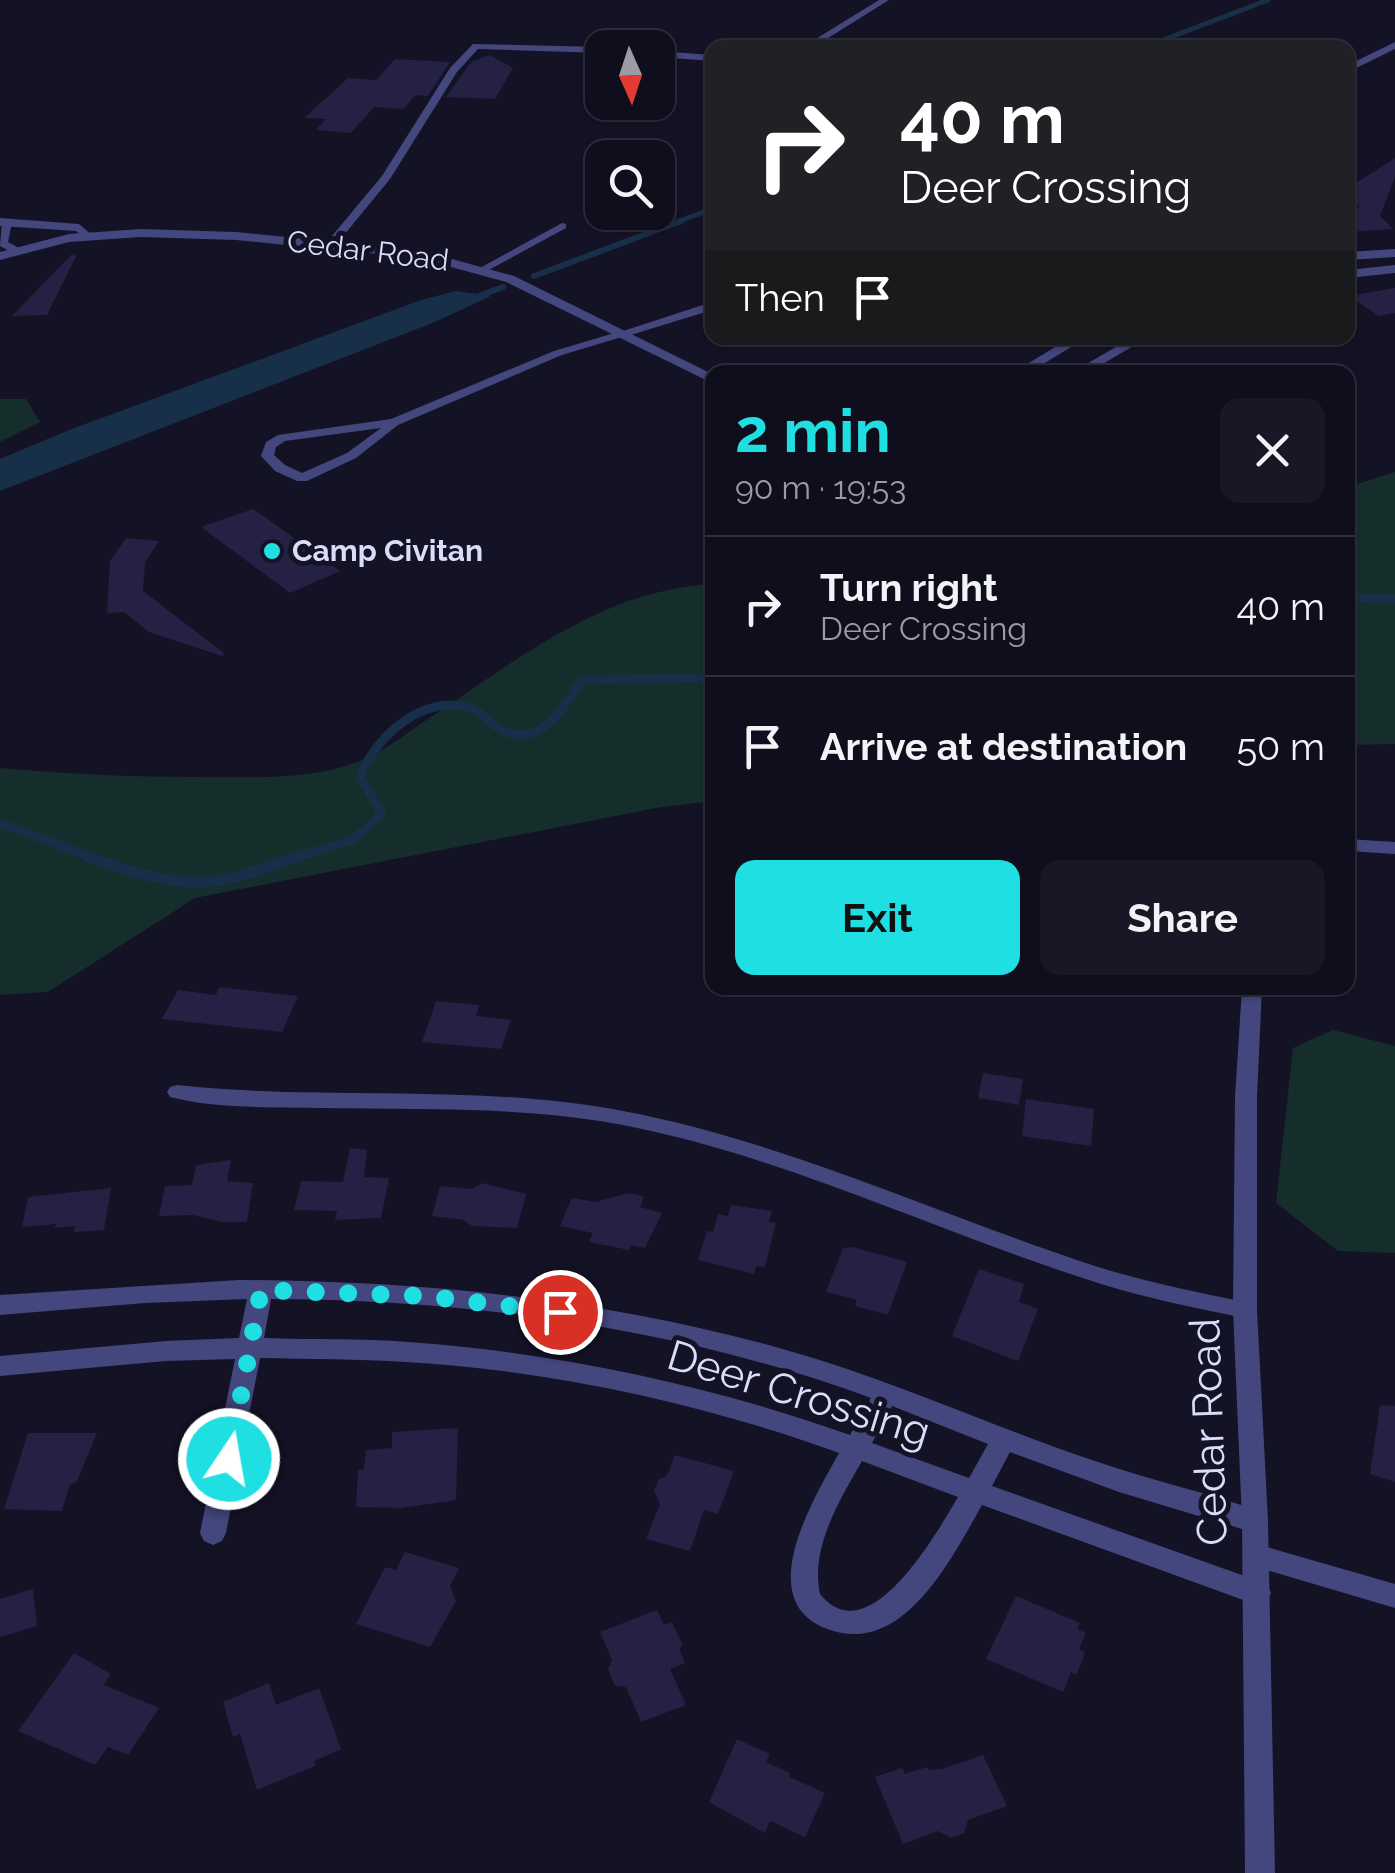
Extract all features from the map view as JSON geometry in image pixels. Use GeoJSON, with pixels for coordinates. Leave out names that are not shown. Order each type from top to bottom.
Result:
{"type":"FeatureCollection","features":[{"type":"Feature","properties":{"kind":"street"},"geometry":{"type":"LineString","coordinates":[[1355,64],[1395,44]]}},
{"type":"Feature","properties":{"kind":"street"},"geometry":{"type":"LineString","coordinates":[[4,222],[79,228],[86,236]]}},
{"type":"Feature","properties":{"kind":"street","name":"Cedar Road"},"geometry":{"type":"LineString","coordinates":[[0,256],[86,236],[161,233],[420,254],[483,269],[705,376]]}},
{"type":"Feature","properties":{"kind":"street"},"geometry":{"type":"LineString","coordinates":[[1355,255],[1395,252]]}},
{"type":"Feature","properties":{"kind":"street"},"geometry":{"type":"LineString","coordinates":[[1355,273],[1395,269]]}},
{"type":"Feature","properties":{"kind":"street"},"geometry":{"type":"LineString","coordinates":[[621,334],[705,308]]}},
{"type":"Feature","properties":{"kind":"street"},"geometry":{"type":"LineString","coordinates":[[1033,365],[1068,345]]}},
{"type":"Feature","properties":{"kind":"street"},"geometry":{"type":"LineString","coordinates":[[1092,365],[1128,345]]}},
{"type":"Feature","properties":{"kind":"street"},"geometry":{"type":"LineString","coordinates":[[1355,845],[1395,848]]}},
{"type":"Feature","properties":{"kind":"street","name":"Cedar Road"},"geometry":{"type":"LineString","coordinates":[[1252,995],[1246,1098],[1245,1310],[1257,1593],[1260,1873]]}},
{"type":"Feature","properties":{"kind":"street"},"geometry":{"type":"LineString","coordinates":[[213,1534],[261,1290]]}},
{"type":"Feature","properties":{"kind":"street","name":"Deer Crossing"},"geometry":{"type":"LineString","coordinates":[[0,1305],[167,1292],[261,1290],[424,1296],[560,1312],[746,1349],[886,1393],[1074,1466],[1255,1521]]}},
{"type":"Feature","properties":{"kind":"street","name":"Deer Crossing"},"geometry":{"type":"LineString","coordinates":[[0,1366],[166,1351],[252,1348],[408,1352],[557,1368],[764,1415],[1257,1593]]}},
{"type":"Feature","properties":{"kind":"street"},"geometry":{"type":"LineString","coordinates":[[886,1393],[860,1448],[830,1495],[806,1555],[802,1581],[808,1598],[818,1612],[832,1618],[846,1623],[874,1620],[895,1603],[928,1564],[976,1493],[1005,1437]]}},
{"type":"Feature","properties":{"kind":"street"},"geometry":{"type":"LineString","coordinates":[[1256,1556],[1395,1596]]}},
{"type":"Feature","properties":{"kind":"lane"},"geometry":{"type":"LineString","coordinates":[[819,40],[885,0]]}},
{"type":"Feature","properties":{"kind":"lane"},"geometry":{"type":"LineString","coordinates":[[331,244],[386,177],[454,70],[476,46],[585,49]]}},
{"type":"Feature","properties":{"kind":"lane"},"geometry":{"type":"LineString","coordinates":[[675,55],[705,57]]}},
{"type":"Feature","properties":{"kind":"lane"},"geometry":{"type":"LineString","coordinates":[[4,222],[2,242],[18,251]]}},
{"type":"Feature","properties":{"kind":"lane"},"geometry":{"type":"LineString","coordinates":[[483,269],[562,226]]}},
{"type":"Feature","properties":{"kind":"lane"},"geometry":{"type":"LineString","coordinates":[[394,422],[356,454],[302,478],[280,468],[267,456],[270,445],[282,438],[394,422],[558,353],[621,334]]}},
{"type":"Feature","properties":{"kind":"lane"},"geometry":{"type":"LineString","coordinates":[[178,1092],[278,1100],[514,1104],[622,1118],[690,1134],[856,1186],[1096,1274],[1168,1295],[1245,1310]]}},
{"type":"Feature","properties":{"kind":"green space"},"geometry":{"type":"Polygon","coordinates":[[[0,399],[26,399],[40,422],[0,442],[0,399]]]}},
{"type":"Feature","properties":{"kind":"green space"},"geometry":{"type":"Polygon","coordinates":[[[1395,472],[1395,744],[1355,745],[1355,485],[1395,472]]]}},
{"type":"Feature","properties":{"kind":"green space"},"geometry":{"type":"Polygon","coordinates":[[[705,585],[705,802],[656,808],[195,898],[48,992],[0,995],[0,768],[123,776],[244,777],[334,769],[384,749],[565,630],[636,599],[705,585]]]}},
{"type":"Feature","properties":{"kind":"green space"},"geometry":{"type":"Polygon","coordinates":[[[1333,1030],[1395,1046],[1395,1253],[1338,1251],[1276,1203],[1293,1048],[1333,1030]]]}},
{"type":"Feature","properties":{"kind":"water"},"geometry":{"type":"Polygon","coordinates":[[[456,291],[491,296],[435,322],[0,491],[0,459],[421,300],[456,291]]]}},
{"type":"Feature","properties":{"kind":"building"},"geometry":{"type":"Polygon","coordinates":[[[490,55],[513,68],[495,99],[446,97],[471,62],[490,55]]]}},
{"type":"Feature","properties":{"kind":"building"},"geometry":{"type":"Polygon","coordinates":[[[395,59],[450,62],[428,96],[415,95],[404,109],[374,107],[351,133],[316,130],[326,119],[304,118],[348,78],[376,80],[395,59]]]}},
{"type":"Feature","properties":{"kind":"building"},"geometry":{"type":"Polygon","coordinates":[[[1395,158],[1395,177],[1380,216],[1393,229],[1355,232],[1355,212],[1360,205],[1355,205],[1355,184],[1395,158]]]}},
{"type":"Feature","properties":{"kind":"building"},"geometry":{"type":"Polygon","coordinates":[[[72,254],[76,256],[47,315],[12,316],[72,254]]]}},
{"type":"Feature","properties":{"kind":"building"},"geometry":{"type":"Polygon","coordinates":[[[1395,288],[1395,313],[1379,316],[1355,301],[1355,295],[1395,288]]]}},
{"type":"Feature","properties":{"kind":"building","name":"Camp Civitan"},"geometry":{"type":"Polygon","coordinates":[[[253,509],[340,571],[290,593],[201,527],[253,509]]]}},
{"type":"Feature","properties":{"kind":"building"},"geometry":{"type":"Polygon","coordinates":[[[126,538],[159,541],[145,562],[143,591],[224,653],[222,656],[149,632],[124,612],[107,613],[110,561],[126,538]]]}},
{"type":"Feature","properties":{"kind":"building"},"geometry":{"type":"Polygon","coordinates":[[[219,987],[298,996],[282,1032],[162,1019],[178,990],[216,995],[219,987]]]}},
{"type":"Feature","properties":{"kind":"building"},"geometry":{"type":"Polygon","coordinates":[[[436,1001],[479,1005],[476,1016],[511,1020],[501,1049],[422,1042],[436,1001]]]}},
{"type":"Feature","properties":{"kind":"building"},"geometry":{"type":"Polygon","coordinates":[[[983,1073],[1023,1079],[1019,1105],[978,1098],[983,1073]]]}},
{"type":"Feature","properties":{"kind":"building"},"geometry":{"type":"Polygon","coordinates":[[[1026,1099],[1094,1109],[1091,1146],[1022,1136],[1026,1099]]]}},
{"type":"Feature","properties":{"kind":"building"},"geometry":{"type":"Polygon","coordinates":[[[350,1148],[367,1150],[364,1177],[389,1178],[381,1218],[335,1220],[337,1211],[294,1210],[301,1181],[343,1182],[350,1148]]]}},
{"type":"Feature","properties":{"kind":"building"},"geometry":{"type":"Polygon","coordinates":[[[231,1160],[227,1181],[253,1183],[247,1222],[222,1222],[193,1215],[159,1216],[165,1186],[192,1185],[196,1165],[231,1160]]]}},
{"type":"Feature","properties":{"kind":"building"},"geometry":{"type":"Polygon","coordinates":[[[482,1183],[526,1194],[517,1228],[472,1226],[464,1220],[432,1216],[440,1186],[472,1189],[482,1183]]]}},
{"type":"Feature","properties":{"kind":"building"},"geometry":{"type":"Polygon","coordinates":[[[111,1188],[104,1230],[74,1232],[75,1226],[55,1228],[56,1224],[22,1227],[28,1197],[111,1188]]]}},
{"type":"Feature","properties":{"kind":"building"},"geometry":{"type":"Polygon","coordinates":[[[628,1193],[644,1196],[640,1207],[662,1213],[645,1248],[631,1245],[629,1250],[589,1242],[593,1233],[560,1226],[572,1198],[596,1202],[628,1193]]]}},
{"type":"Feature","properties":{"kind":"building"},"geometry":{"type":"Polygon","coordinates":[[[731,1205],[772,1211],[769,1222],[776,1223],[765,1267],[756,1266],[754,1274],[698,1260],[707,1231],[713,1232],[718,1214],[728,1216],[731,1205]]]}},
{"type":"Feature","properties":{"kind":"building"},"geometry":{"type":"Polygon","coordinates":[[[843,1248],[907,1262],[888,1315],[855,1306],[857,1300],[826,1292],[843,1248]]]}},
{"type":"Feature","properties":{"kind":"building"},"geometry":{"type":"Polygon","coordinates":[[[979,1269],[1024,1284],[1019,1302],[1038,1309],[1018,1361],[952,1336],[979,1269]]]}},
{"type":"Feature","properties":{"kind":"building"},"geometry":{"type":"Polygon","coordinates":[[[1380,1405],[1395,1406],[1395,1482],[1370,1474],[1380,1405]]]}},
{"type":"Feature","properties":{"kind":"building"},"geometry":{"type":"Polygon","coordinates":[[[458,1428],[456,1500],[401,1508],[356,1507],[358,1470],[364,1469],[366,1450],[392,1448],[392,1432],[458,1428]]]}},
{"type":"Feature","properties":{"kind":"building"},"geometry":{"type":"Polygon","coordinates":[[[28,1433],[97,1433],[76,1483],[70,1484],[62,1511],[4,1509],[28,1433]]]}},
{"type":"Feature","properties":{"kind":"building"},"geometry":{"type":"Polygon","coordinates":[[[675,1455],[734,1471],[718,1514],[704,1510],[690,1551],[646,1539],[660,1504],[654,1491],[659,1479],[667,1476],[675,1455]]]}},
{"type":"Feature","properties":{"kind":"building"},"geometry":{"type":"Polygon","coordinates":[[[405,1552],[459,1568],[450,1586],[456,1601],[430,1647],[356,1624],[385,1567],[396,1570],[405,1552]]]}},
{"type":"Feature","properties":{"kind":"building"},"geometry":{"type":"Polygon","coordinates":[[[33,1589],[37,1626],[0,1637],[0,1599],[33,1589]]]}},
{"type":"Feature","properties":{"kind":"building"},"geometry":{"type":"Polygon","coordinates":[[[1016,1596],[1080,1623],[1077,1629],[1086,1633],[1079,1649],[1085,1653],[1063,1692],[986,1659],[1016,1596]]]}},
{"type":"Feature","properties":{"kind":"building"},"geometry":{"type":"Polygon","coordinates":[[[657,1610],[664,1625],[672,1622],[683,1646],[679,1648],[685,1663],[670,1669],[686,1705],[641,1722],[626,1687],[615,1686],[608,1669],[612,1660],[600,1632],[657,1610]]]}},
{"type":"Feature","properties":{"kind":"building"},"geometry":{"type":"Polygon","coordinates":[[[74,1653],[111,1674],[104,1685],[159,1708],[128,1755],[108,1747],[95,1765],[18,1731],[74,1653]]]}},
{"type":"Feature","properties":{"kind":"building"},"geometry":{"type":"Polygon","coordinates":[[[269,1683],[276,1705],[319,1688],[341,1749],[314,1761],[315,1766],[257,1790],[240,1734],[233,1737],[223,1702],[269,1683]]]}},
{"type":"Feature","properties":{"kind":"building"},"geometry":{"type":"Polygon","coordinates":[[[737,1739],[770,1754],[766,1762],[790,1773],[789,1777],[825,1793],[805,1837],[770,1821],[765,1833],[709,1802],[737,1739]]]}},
{"type":"Feature","properties":{"kind":"building"},"geometry":{"type":"Polygon","coordinates":[[[983,1755],[1007,1806],[968,1820],[964,1833],[951,1838],[938,1831],[903,1844],[875,1777],[902,1768],[905,1774],[927,1767],[942,1769],[983,1755]]]}},
{"type":"Feature","properties":{"kind":"waterway"},"geometry":{"type":"LineString","coordinates":[[1163,40],[1268,0]]}},
{"type":"Feature","properties":{"kind":"waterway"},"geometry":{"type":"LineString","coordinates":[[675,223],[705,212]]}},
{"type":"Feature","properties":{"kind":"waterway"},"geometry":{"type":"LineString","coordinates":[[534,276],[681,221]]}},
{"type":"Feature","properties":{"kind":"waterway"},"geometry":{"type":"LineString","coordinates":[[471,299],[503,287]]}},
{"type":"Feature","properties":{"kind":"waterway"},"geometry":{"type":"LineString","coordinates":[[1355,598],[1395,599]]}},
{"type":"Feature","properties":{"kind":"waterway"},"geometry":{"type":"LineString","coordinates":[[292,858],[353,840],[382,814],[360,777],[388,734],[417,714],[450,705],[467,707],[499,728],[526,735],[548,724],[581,680],[705,678]]}},
{"type":"Feature","properties":{"kind":"waterway"},"geometry":{"type":"LineString","coordinates":[[0,823],[94,858]]}},
{"type":"Feature","properties":{"kind":"waterway"},"geometry":{"type":"LineString","coordinates":[[87,856],[150,876],[184,882],[238,877],[300,856]]}},
{"type":"Feature","properties":{"kind":"place","name":"Camp Civitan"},"geometry":{"type":"Point","coordinates":[272,551]}},
{"type":"Feature","properties":{"kind":"route"},"geometry":{"type":"LineString","coordinates":[[229,1459],[261,1290],[424,1296],[560,1312]]}}]}
